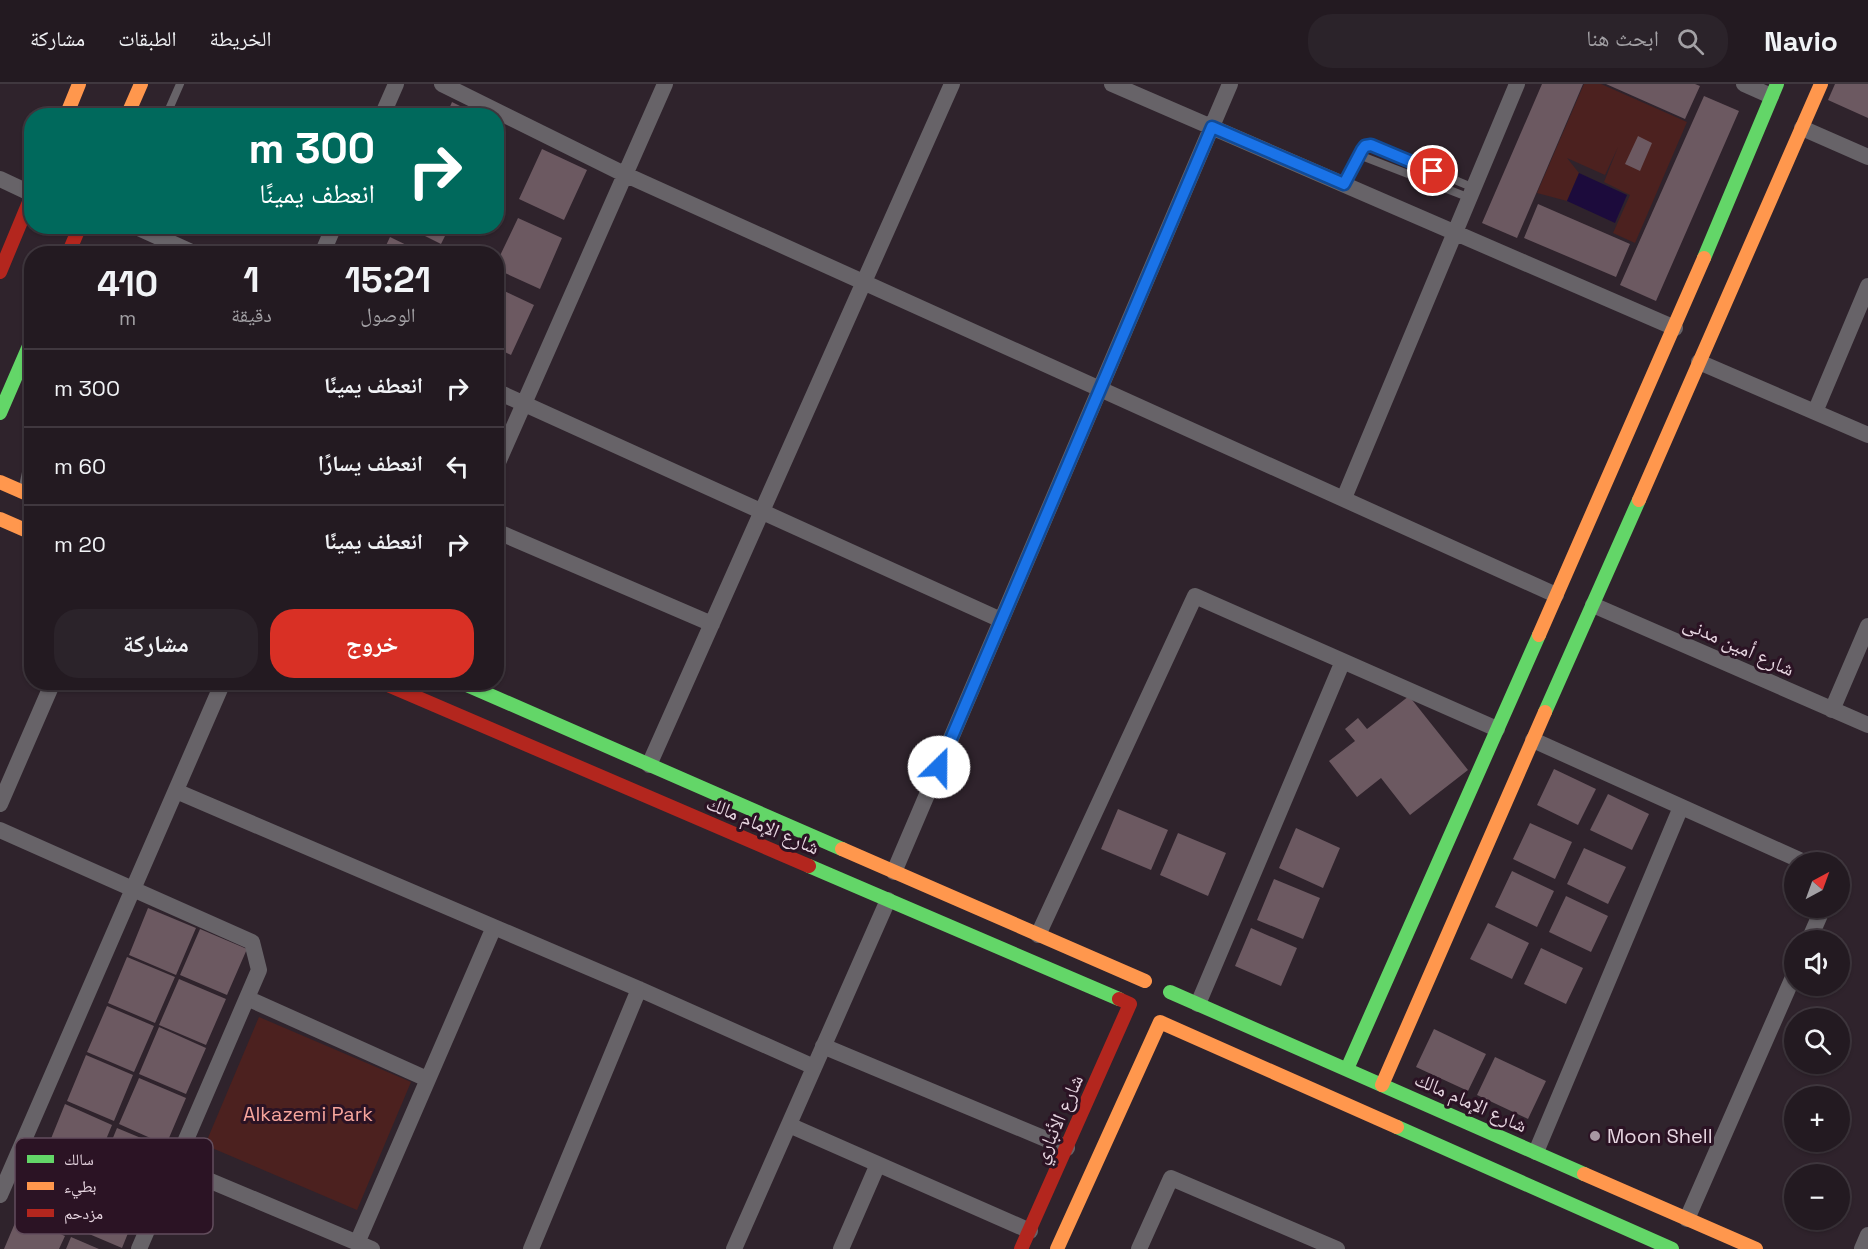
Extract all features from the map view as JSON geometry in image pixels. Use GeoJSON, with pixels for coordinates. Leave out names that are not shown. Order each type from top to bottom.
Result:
{"type":"FeatureCollection","features":[{"type":"Feature","properties":{"kind":"street"},"geometry":{"type":"LineString","coordinates":[[70,108],[80,84]]}},
{"type":"Feature","properties":{"kind":"street"},"geometry":{"type":"LineString","coordinates":[[130,108],[141,84]]}},
{"type":"Feature","properties":{"kind":"street"},"geometry":{"type":"LineString","coordinates":[[386,108],[396,84]]}},
{"type":"Feature","properties":{"kind":"street"},"geometry":{"type":"LineString","coordinates":[[442,84],[491,108]]}},
{"type":"Feature","properties":{"kind":"street"},"geometry":{"type":"LineString","coordinates":[[504,449],[665,84]]}},
{"type":"Feature","properties":{"kind":"street"},"geometry":{"type":"LineString","coordinates":[[649,765],[952,84]]}},
{"type":"Feature","properties":{"kind":"street"},"geometry":{"type":"LineString","coordinates":[[1112,84],[1675,328]]}},
{"type":"Feature","properties":{"kind":"street"},"geometry":{"type":"LineString","coordinates":[[894,872],[1230,84]]}},
{"type":"Feature","properties":{"kind":"street"},"geometry":{"type":"LineString","coordinates":[[1344,498],[1517,84]]}},
{"type":"Feature","properties":{"kind":"street"},"geometry":{"type":"LineString","coordinates":[[1347,1069],[1417,923],[1497,729],[1556,594],[1623,456],[1774,90],[1744,84]]}},
{"type":"Feature","properties":{"kind":"street"},"geometry":{"type":"LineString","coordinates":[[1382,1085],[1443,934],[1533,740],[1593,605],[1649,466],[1699,362],[1821,84]]}},
{"type":"Feature","properties":{"kind":"street"},"geometry":{"type":"LineString","coordinates":[[504,115],[624,174],[1556,594]]}},
{"type":"Feature","properties":{"kind":"street"},"geometry":{"type":"LineString","coordinates":[[1802,128],[1868,158]]}},
{"type":"Feature","properties":{"kind":"street"},"geometry":{"type":"LineString","coordinates":[[0,179],[24,190]]}},
{"type":"Feature","properties":{"kind":"street"},"geometry":{"type":"LineString","coordinates":[[0,272],[24,214]]}},
{"type":"Feature","properties":{"kind":"street"},"geometry":{"type":"LineString","coordinates":[[152,234],[178,246]]}},
{"type":"Feature","properties":{"kind":"street"},"geometry":{"type":"LineString","coordinates":[[1815,412],[1868,286]]}},
{"type":"Feature","properties":{"kind":"street"},"geometry":{"type":"LineString","coordinates":[[1699,362],[1868,435]]}},
{"type":"Feature","properties":{"kind":"street"},"geometry":{"type":"LineString","coordinates":[[0,413],[24,370]]}},
{"type":"Feature","properties":{"kind":"street"},"geometry":{"type":"LineString","coordinates":[[504,395],[1001,620]]}},
{"type":"Feature","properties":{"kind":"street"},"geometry":{"type":"LineString","coordinates":[[0,482],[24,493]]}},
{"type":"Feature","properties":{"kind":"street"},"geometry":{"type":"LineString","coordinates":[[0,519],[24,530]]}},
{"type":"Feature","properties":{"kind":"street"},"geometry":{"type":"LineString","coordinates":[[504,534],[712,624]]}},
{"type":"Feature","properties":{"kind":"street"},"geometry":{"type":"LineString","coordinates":[[1038,935],[1195,596],[1497,729]]}},
{"type":"Feature","properties":{"kind":"street","name":"شارع أمين مدنى"},"geometry":{"type":"LineString","coordinates":[[1593,605],[1868,725]]}},
{"type":"Feature","properties":{"kind":"street"},"geometry":{"type":"LineString","coordinates":[[1832,710],[1868,626]]}},
{"type":"Feature","properties":{"kind":"street"},"geometry":{"type":"LineString","coordinates":[[1198,1004],[1343,661]]}},
{"type":"Feature","properties":{"kind":"street"},"geometry":{"type":"LineString","coordinates":[[0,804],[50,690]]}},
{"type":"Feature","properties":{"kind":"street"},"geometry":{"type":"LineString","coordinates":[[25,1138],[220,690]]}},
{"type":"Feature","properties":{"kind":"street","name":"شارع الإمام مالك"},"geometry":{"type":"LineString","coordinates":[[406,690],[649,765],[1145,981]]}},
{"type":"Feature","properties":{"kind":"street","name":"شارع الإمام مالك"},"geometry":{"type":"LineString","coordinates":[[471,690],[523,727],[888,900],[1130,1004]]}},
{"type":"Feature","properties":{"kind":"street"},"geometry":{"type":"LineString","coordinates":[[1533,740],[1784,853]]}},
{"type":"Feature","properties":{"kind":"street"},"geometry":{"type":"LineString","coordinates":[[176,791],[639,989],[814,1067]]}},
{"type":"Feature","properties":{"kind":"street"},"geometry":{"type":"LineString","coordinates":[[1536,1152],[1681,807]]}},
{"type":"Feature","properties":{"kind":"street"},"geometry":{"type":"LineString","coordinates":[[0,830],[252,942],[259,970],[187,1138]]}},
{"type":"Feature","properties":{"kind":"street"},"geometry":{"type":"LineString","coordinates":[[734,1249],[888,900]]}},
{"type":"Feature","properties":{"kind":"street"},"geometry":{"type":"LineString","coordinates":[[213,1182],[364,1246],[427,1079],[494,927]]}},
{"type":"Feature","properties":{"kind":"street"},"geometry":{"type":"LineString","coordinates":[[1062,1247],[1158,1017],[1170,992],[1159,982],[1145,981],[1133,991],[1130,1004],[1135,1016],[1158,1017],[1672,1249]]}},
{"type":"Feature","properties":{"kind":"street"},"geometry":{"type":"LineString","coordinates":[[531,1249],[639,989]]}},
{"type":"Feature","properties":{"kind":"street","name":"شارع الإمام مالك"},"geometry":{"type":"LineString","coordinates":[[1170,992],[1756,1249]]}},
{"type":"Feature","properties":{"kind":"street"},"geometry":{"type":"LineString","coordinates":[[1687,1219],[1785,996]]}},
{"type":"Feature","properties":{"kind":"street"},"geometry":{"type":"LineString","coordinates":[[247,998],[427,1079]]}},
{"type":"Feature","properties":{"kind":"street","name":"شارع الأنباري"},"geometry":{"type":"LineString","coordinates":[[1021,1249],[1130,1004]]}},
{"type":"Feature","properties":{"kind":"street"},"geometry":{"type":"LineString","coordinates":[[823,1046],[1066,1148]]}},
{"type":"Feature","properties":{"kind":"street"},"geometry":{"type":"LineString","coordinates":[[789,1125],[1030,1231]]}},
{"type":"Feature","properties":{"kind":"street"},"geometry":{"type":"LineString","coordinates":[[0,1195],[15,1161]]}},
{"type":"Feature","properties":{"kind":"street"},"geometry":{"type":"LineString","coordinates":[[841,1249],[878,1164]]}},
{"type":"Feature","properties":{"kind":"street"},"geometry":{"type":"LineString","coordinates":[[1138,1249],[1171,1178],[1337,1249]]}},
{"type":"Feature","properties":{"kind":"street"},"geometry":{"type":"LineString","coordinates":[[139,1249],[146,1234]]}},
{"type":"Feature","properties":{"kind":"street"},"geometry":{"type":"LineString","coordinates":[[1862,1249],[1868,1235]]}},
{"type":"Feature","properties":{"kind":"lane"},"geometry":{"type":"LineString","coordinates":[[170,108],[180,84]]}},
{"type":"Feature","properties":{"kind":"lane"},"geometry":{"type":"LineString","coordinates":[[1344,184],[1365,146],[1371,145],[1473,193]]}},
{"type":"Feature","properties":{"kind":"lane"},"geometry":{"type":"LineString","coordinates":[[1359,155],[1473,193]]}},
{"type":"Feature","properties":{"kind":"green space"},"geometry":{"type":"Polygon","coordinates":[[[1584,84],[1601,84],[1687,122],[1635,243],[1613,233],[1630,195],[1604,182],[1618,147],[1605,175],[1567,158],[1579,173],[1567,201],[1537,193],[1584,84]]]}},
{"type":"Feature","properties":{"kind":"green space","name":"Alkazemi Park"},"geometry":{"type":"Polygon","coordinates":[[[259,1017],[411,1082],[357,1210],[213,1148],[213,1138],[208,1138],[259,1017]]]}},
{"type":"Feature","properties":{"kind":"shaded area"},"geometry":{"type":"Polygon","coordinates":[[[1579,173],[1627,195],[1615,223],[1567,201],[1579,173]]]}},
{"type":"Feature","properties":{"kind":"building"},"geometry":{"type":"Polygon","coordinates":[[[1542,84],[1583,84],[1517,238],[1482,223],[1542,84]]]}},
{"type":"Feature","properties":{"kind":"building"},"geometry":{"type":"Polygon","coordinates":[[[1606,84],[1695,84],[1700,86],[1685,119],[1606,84]]]}},
{"type":"Feature","properties":{"kind":"building"},"geometry":{"type":"Polygon","coordinates":[[[1835,84],[1868,84],[1868,118],[1828,100],[1835,84]]]}},
{"type":"Feature","properties":{"kind":"building"},"geometry":{"type":"Polygon","coordinates":[[[1704,96],[1739,111],[1656,301],[1620,285],[1704,96]]]}},
{"type":"Feature","properties":{"kind":"building"},"geometry":{"type":"Polygon","coordinates":[[[452,102],[464,108],[449,108],[452,102]]]}},
{"type":"Feature","properties":{"kind":"building"},"geometry":{"type":"Polygon","coordinates":[[[1638,136],[1652,143],[1640,171],[1625,164],[1638,136]]]}},
{"type":"Feature","properties":{"kind":"building"},"geometry":{"type":"Polygon","coordinates":[[[542,149],[587,170],[564,220],[519,199],[542,149]]]}},
{"type":"Feature","properties":{"kind":"building"},"geometry":{"type":"Polygon","coordinates":[[[1538,204],[1630,244],[1616,277],[1524,238],[1538,204]]]}},
{"type":"Feature","properties":{"kind":"building"},"geometry":{"type":"Polygon","coordinates":[[[518,218],[562,238],[540,289],[504,273],[504,247],[518,218]]]}},
{"type":"Feature","properties":{"kind":"building"},"geometry":{"type":"Polygon","coordinates":[[[421,234],[446,234],[441,244],[421,234]]]}},
{"type":"Feature","properties":{"kind":"building"},"geometry":{"type":"Polygon","coordinates":[[[390,237],[409,246],[386,246],[390,237]]]}},
{"type":"Feature","properties":{"kind":"building"},"geometry":{"type":"Polygon","coordinates":[[[504,291],[534,305],[511,355],[504,352],[504,291]]]}},
{"type":"Feature","properties":{"kind":"building"},"geometry":{"type":"Polygon","coordinates":[[[1409,696],[1468,770],[1410,815],[1381,778],[1357,797],[1329,761],[1355,741],[1345,729],[1358,718],[1367,729],[1409,696]]]}},
{"type":"Feature","properties":{"kind":"building"},"geometry":{"type":"Polygon","coordinates":[[[1554,769],[1596,789],[1578,825],[1537,805],[1554,769]]]}},
{"type":"Feature","properties":{"kind":"building"},"geometry":{"type":"Polygon","coordinates":[[[1608,794],[1649,814],[1632,850],[1590,830],[1608,794]]]}},
{"type":"Feature","properties":{"kind":"building"},"geometry":{"type":"Polygon","coordinates":[[[1118,809],[1168,830],[1151,870],[1101,849],[1118,809]]]}},
{"type":"Feature","properties":{"kind":"building"},"geometry":{"type":"Polygon","coordinates":[[[1530,823],[1572,842],[1555,879],[1513,859],[1530,823]]]}},
{"type":"Feature","properties":{"kind":"building"},"geometry":{"type":"Polygon","coordinates":[[[1296,828],[1340,848],[1323,888],[1279,868],[1296,828]]]}},
{"type":"Feature","properties":{"kind":"building"},"geometry":{"type":"Polygon","coordinates":[[[1178,833],[1226,853],[1208,896],[1160,875],[1178,833]]]}},
{"type":"Feature","properties":{"kind":"building"},"geometry":{"type":"Polygon","coordinates":[[[1584,848],[1626,867],[1608,904],[1567,884],[1584,848]]]}},
{"type":"Feature","properties":{"kind":"building"},"geometry":{"type":"Polygon","coordinates":[[[1512,871],[1554,891],[1537,927],[1495,907],[1512,871]]]}},
{"type":"Feature","properties":{"kind":"building"},"geometry":{"type":"Polygon","coordinates":[[[1274,879],[1320,898],[1303,939],[1257,920],[1274,879]]]}},
{"type":"Feature","properties":{"kind":"building"},"geometry":{"type":"Polygon","coordinates":[[[1566,896],[1608,916],[1591,952],[1549,932],[1566,896]]]}},
{"type":"Feature","properties":{"kind":"building"},"geometry":{"type":"Polygon","coordinates":[[[148,908],[196,928],[176,975],[129,955],[148,908]]]}},
{"type":"Feature","properties":{"kind":"building"},"geometry":{"type":"Polygon","coordinates":[[[1488,923],[1529,943],[1512,979],[1470,959],[1488,923]]]}},
{"type":"Feature","properties":{"kind":"building"},"geometry":{"type":"Polygon","coordinates":[[[1251,928],[1297,948],[1281,986],[1235,966],[1251,928]]]}},
{"type":"Feature","properties":{"kind":"building"},"geometry":{"type":"Polygon","coordinates":[[[200,929],[247,949],[227,995],[180,975],[200,929]]]}},
{"type":"Feature","properties":{"kind":"building"},"geometry":{"type":"Polygon","coordinates":[[[1541,948],[1583,968],[1566,1004],[1524,984],[1541,948]]]}},
{"type":"Feature","properties":{"kind":"building"},"geometry":{"type":"Polygon","coordinates":[[[127,957],[175,977],[155,1023],[108,1003],[127,957]]]}},
{"type":"Feature","properties":{"kind":"building"},"geometry":{"type":"Polygon","coordinates":[[[179,979],[226,999],[206,1045],[159,1025],[179,979]]]}},
{"type":"Feature","properties":{"kind":"building"},"geometry":{"type":"Polygon","coordinates":[[[107,1006],[154,1026],[134,1072],[87,1052],[107,1006]]]}},
{"type":"Feature","properties":{"kind":"building"},"geometry":{"type":"Polygon","coordinates":[[[159,1027],[206,1048],[186,1094],[139,1074],[159,1027]]]}},
{"type":"Feature","properties":{"kind":"building"},"geometry":{"type":"Polygon","coordinates":[[[1434,1029],[1486,1054],[1468,1091],[1416,1067],[1434,1029]]]}},
{"type":"Feature","properties":{"kind":"building"},"geometry":{"type":"Polygon","coordinates":[[[86,1055],[133,1075],[114,1121],[67,1101],[86,1055]]]}},
{"type":"Feature","properties":{"kind":"building"},"geometry":{"type":"Polygon","coordinates":[[[1495,1057],[1546,1081],[1528,1119],[1477,1095],[1495,1057]]]}},
{"type":"Feature","properties":{"kind":"building"},"geometry":{"type":"Polygon","coordinates":[[[139,1078],[186,1098],[169,1138],[150,1138],[119,1124],[139,1078]]]}},
{"type":"Feature","properties":{"kind":"building"},"geometry":{"type":"Polygon","coordinates":[[[65,1104],[112,1125],[107,1138],[51,1138],[65,1104]]]}},
{"type":"Feature","properties":{"kind":"building"},"geometry":{"type":"Polygon","coordinates":[[[117,1128],[141,1138],[113,1138],[117,1128]]]}},
{"type":"Feature","properties":{"kind":"building"},"geometry":{"type":"Polygon","coordinates":[[[15,1223],[15,1234],[60,1234],[65,1236],[59,1249],[4,1249],[15,1223]]]}},
{"type":"Feature","properties":{"kind":"building"},"geometry":{"type":"Polygon","coordinates":[[[89,1234],[128,1234],[122,1248],[89,1234]]]}},
{"type":"Feature","properties":{"kind":"building"},"geometry":{"type":"Polygon","coordinates":[[[71,1237],[99,1249],[66,1249],[71,1237]]]}},
{"type":"Feature","properties":{"kind":"traffic: fast"},"geometry":{"type":"LineString","coordinates":[[1704,258],[1777,84]]}},
{"type":"Feature","properties":{"kind":"traffic: fast"},"geometry":{"type":"LineString","coordinates":[[0,413],[24,358]]}},
{"type":"Feature","properties":{"kind":"traffic: fast"},"geometry":{"type":"LineString","coordinates":[[1545,712],[1639,500]]}},
{"type":"Feature","properties":{"kind":"traffic: fast"},"geometry":{"type":"LineString","coordinates":[[1347,1069],[1539,635]]}},
{"type":"Feature","properties":{"kind":"traffic: fast"},"geometry":{"type":"LineString","coordinates":[[478,690],[842,849]]}},
{"type":"Feature","properties":{"kind":"traffic: fast"},"geometry":{"type":"LineString","coordinates":[[809,866],[1119,999]]}},
{"type":"Feature","properties":{"kind":"traffic: fast"},"geometry":{"type":"LineString","coordinates":[[1170,992],[1584,1174]]}},
{"type":"Feature","properties":{"kind":"traffic: fast"},"geometry":{"type":"LineString","coordinates":[[1397,1127],[1672,1249]]}},
{"type":"Feature","properties":{"kind":"traffic: slow"},"geometry":{"type":"LineString","coordinates":[[69,108],[79,84]]}},
{"type":"Feature","properties":{"kind":"traffic: slow"},"geometry":{"type":"LineString","coordinates":[[130,108],[141,84]]}},
{"type":"Feature","properties":{"kind":"traffic: slow"},"geometry":{"type":"LineString","coordinates":[[1639,500],[1821,84]]}},
{"type":"Feature","properties":{"kind":"traffic: slow"},"geometry":{"type":"LineString","coordinates":[[1539,635],[1704,258]]}},
{"type":"Feature","properties":{"kind":"traffic: slow"},"geometry":{"type":"LineString","coordinates":[[0,482],[24,492]]}},
{"type":"Feature","properties":{"kind":"traffic: slow"},"geometry":{"type":"LineString","coordinates":[[0,519],[24,530]]}},
{"type":"Feature","properties":{"kind":"traffic: slow"},"geometry":{"type":"LineString","coordinates":[[1382,1085],[1545,712]]}},
{"type":"Feature","properties":{"kind":"traffic: slow"},"geometry":{"type":"LineString","coordinates":[[842,849],[1145,981]]}},
{"type":"Feature","properties":{"kind":"traffic: slow"},"geometry":{"type":"LineString","coordinates":[[1057,1249],[1160,1022],[1397,1127]]}},
{"type":"Feature","properties":{"kind":"traffic: slow"},"geometry":{"type":"LineString","coordinates":[[1584,1174],[1756,1249]]}},
{"type":"Feature","properties":{"kind":"traffic: jam"},"geometry":{"type":"LineString","coordinates":[[0,272],[24,214]]}},
{"type":"Feature","properties":{"kind":"traffic: jam"},"geometry":{"type":"LineString","coordinates":[[71,246],[77,234]]}},
{"type":"Feature","properties":{"kind":"traffic: jam"},"geometry":{"type":"LineString","coordinates":[[400,690],[809,866]]}},
{"type":"Feature","properties":{"kind":"traffic: jam"},"geometry":{"type":"LineString","coordinates":[[1021,1249],[1130,1004],[1119,999]]}},
{"type":"Feature","properties":{"kind":"place","name":"Moon Shell"},"geometry":{"type":"Point","coordinates":[1595,1136]}},
{"type":"Feature","properties":{"kind":"route"},"geometry":{"type":"LineString","coordinates":[[939,767],[1212,127],[1344,184],[1362,150],[1365,146],[1371,145],[1433,171]]}}]}
